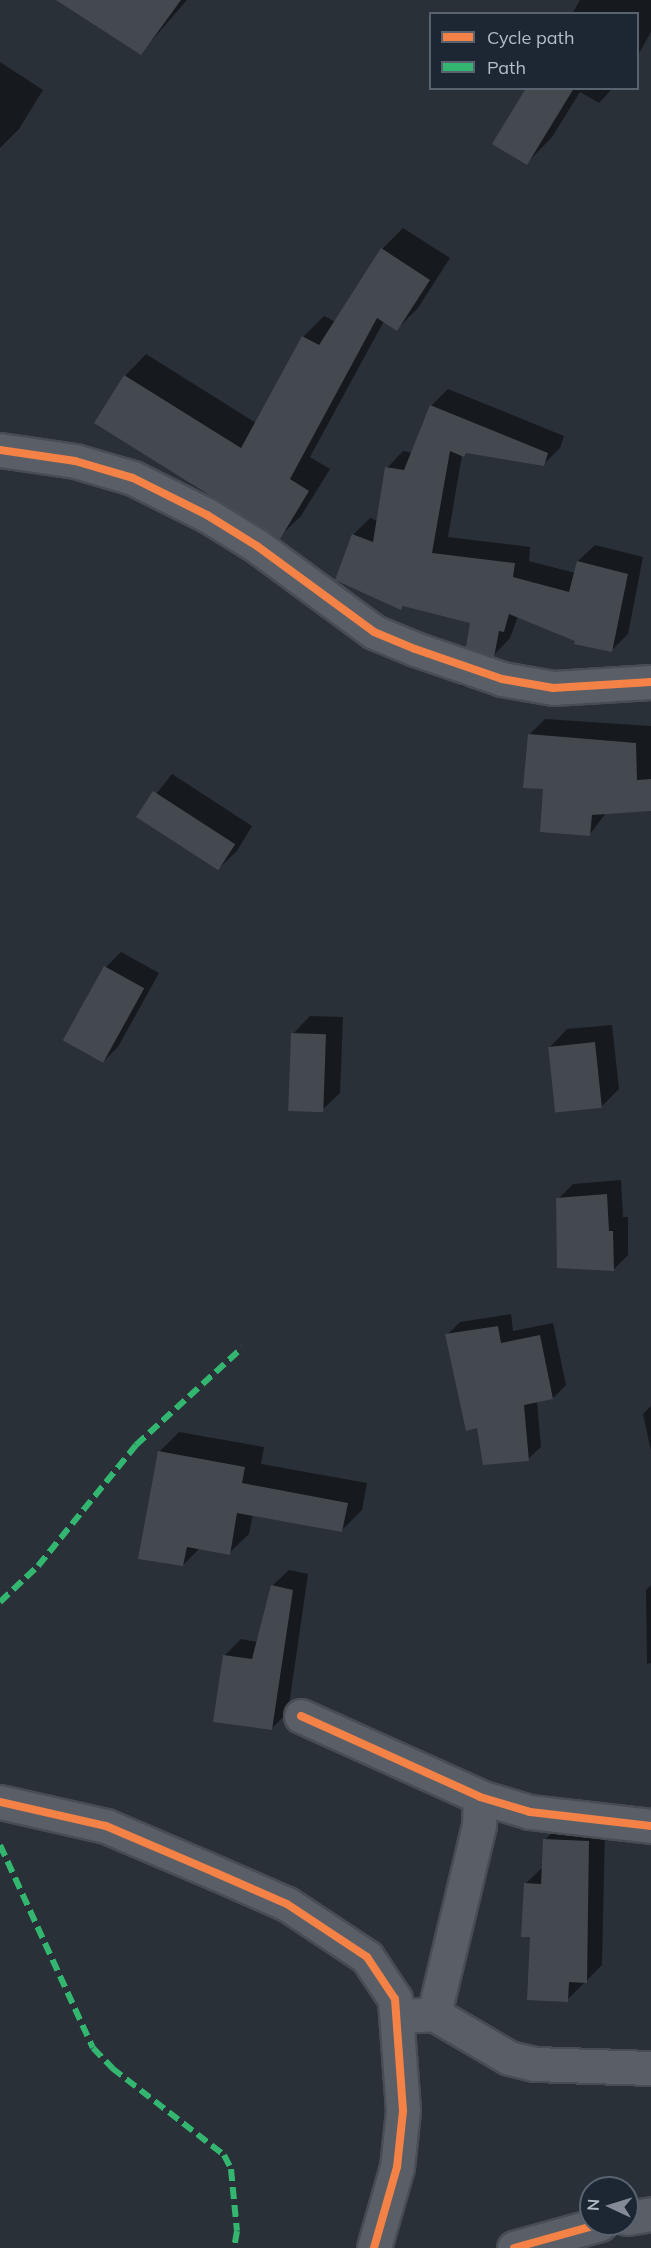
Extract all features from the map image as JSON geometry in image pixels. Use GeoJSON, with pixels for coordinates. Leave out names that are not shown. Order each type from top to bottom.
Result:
{"type":"FeatureCollection","features":[{"type":"Feature","properties":{"kind":"street"},"geometry":{"type":"LineString","coordinates":[[0,450],[75,461],[133,478],[207,515],[257,546],[356,621],[415,649],[502,679],[536,686],[587,688],[651,682]]}},
{"type":"Feature","properties":{"kind":"street"},"geometry":{"type":"LineString","coordinates":[[301,1716],[480,1797],[530,1812],[651,1826]]}},
{"type":"Feature","properties":{"kind":"street"},"geometry":{"type":"LineString","coordinates":[[434,2014],[479,1825],[480,1797]]}},
{"type":"Feature","properties":{"kind":"street"},"geometry":{"type":"LineString","coordinates":[[0,1802],[106,1826],[287,1904],[367,1957],[395,1999],[399,2016],[403,2111],[397,2167],[374,2248]]}},
{"type":"Feature","properties":{"kind":"street"},"geometry":{"type":"LineString","coordinates":[[399,2016],[434,2014],[500,2053],[535,2064],[651,2068]]}},
{"type":"Feature","properties":{"kind":"street"},"geometry":{"type":"LineString","coordinates":[[514,2248],[579,2230]]}},
{"type":"Feature","properties":{"kind":"building"},"geometry":{"type":"Polygon","coordinates":[[[56,0],[181,0],[141,55],[56,0]]]}},
{"type":"Feature","properties":{"kind":"building"},"geometry":{"type":"Polygon","coordinates":[[[525,90],[573,90],[527,165],[492,144],[525,90]]]}},
{"type":"Feature","properties":{"kind":"building"},"geometry":{"type":"Polygon","coordinates":[[[381,248],[430,280],[397,331],[377,318],[290,479],[309,491],[280,539],[94,423],[124,375],[241,448],[302,336],[319,345],[381,248]]]}},
{"type":"Feature","properties":{"kind":"building"},"geometry":{"type":"Polygon","coordinates":[[[430,405],[548,453],[544,466],[466,453],[464,457],[450,451],[432,553],[515,563],[513,577],[569,592],[577,561],[628,574],[612,652],[574,644],[575,641],[509,614],[504,632],[499,631],[494,657],[466,647],[470,623],[403,606],[401,610],[335,580],[352,534],[373,542],[385,467],[404,470],[430,405]]]}},
{"type":"Feature","properties":{"kind":"building"},"geometry":{"type":"Polygon","coordinates":[[[528,734],[636,743],[637,780],[651,779],[651,811],[592,815],[590,836],[540,832],[543,789],[523,788],[528,734]]]}},
{"type":"Feature","properties":{"kind":"building"},"geometry":{"type":"Polygon","coordinates":[[[153,791],[235,844],[218,870],[136,817],[153,791]]]}},
{"type":"Feature","properties":{"kind":"building"},"geometry":{"type":"Polygon","coordinates":[[[104,966],[144,988],[103,1063],[63,1040],[104,966]]]}},
{"type":"Feature","properties":{"kind":"building"},"geometry":{"type":"Polygon","coordinates":[[[291,1033],[326,1034],[323,1112],[288,1111],[291,1033]]]}},
{"type":"Feature","properties":{"kind":"building"},"geometry":{"type":"Polygon","coordinates":[[[595,1042],[602,1108],[555,1113],[548,1047],[595,1042]]]}},
{"type":"Feature","properties":{"kind":"building"},"geometry":{"type":"Polygon","coordinates":[[[607,1194],[609,1231],[613,1231],[614,1271],[557,1268],[556,1198],[607,1194]]]}},
{"type":"Feature","properties":{"kind":"building"},"geometry":{"type":"Polygon","coordinates":[[[498,1326],[501,1343],[540,1335],[553,1399],[524,1405],[529,1461],[483,1465],[477,1428],[466,1431],[445,1334],[498,1326]]]}},
{"type":"Feature","properties":{"kind":"building"},"geometry":{"type":"Polygon","coordinates":[[[158,1451],[245,1467],[242,1483],[348,1503],[342,1532],[237,1513],[230,1555],[187,1547],[183,1566],[138,1559],[158,1451]]]}},
{"type":"Feature","properties":{"kind":"building"},"geometry":{"type":"Polygon","coordinates":[[[271,1585],[293,1590],[272,1730],[213,1722],[223,1655],[252,1659],[271,1585]]]}},
{"type":"Feature","properties":{"kind":"building"},"geometry":{"type":"Polygon","coordinates":[[[543,1839],[589,1841],[587,1983],[569,1982],[568,2002],[527,2000],[530,1937],[521,1937],[524,1883],[541,1884],[543,1839]]]}},
{"type":"Feature","properties":{"kind":"marked path"},"geometry":{"type":"LineString","coordinates":[[0,1602],[38,1566],[136,1445],[242,1348]]}},
{"type":"Feature","properties":{"kind":"marked path"},"geometry":{"type":"LineString","coordinates":[[0,1845],[93,2048],[112,2068],[224,2155],[231,2169],[237,2231],[234,2248]]}},
{"type":"Feature","properties":{"kind":"cycle path"},"geometry":{"type":"LineString","coordinates":[[0,450],[75,461],[133,478],[207,515],[257,546],[374,632],[415,649],[502,679],[553,688],[651,682]]}},
{"type":"Feature","properties":{"kind":"cycle path"},"geometry":{"type":"LineString","coordinates":[[301,1716],[480,1797],[530,1812],[651,1826]]}},
{"type":"Feature","properties":{"kind":"cycle path"},"geometry":{"type":"LineString","coordinates":[[0,1802],[106,1826],[287,1904],[367,1957],[395,1999],[403,2111],[397,2167],[374,2248]]}},
{"type":"Feature","properties":{"kind":"cycle path"},"geometry":{"type":"LineString","coordinates":[[514,2248],[579,2230]]}}]}
